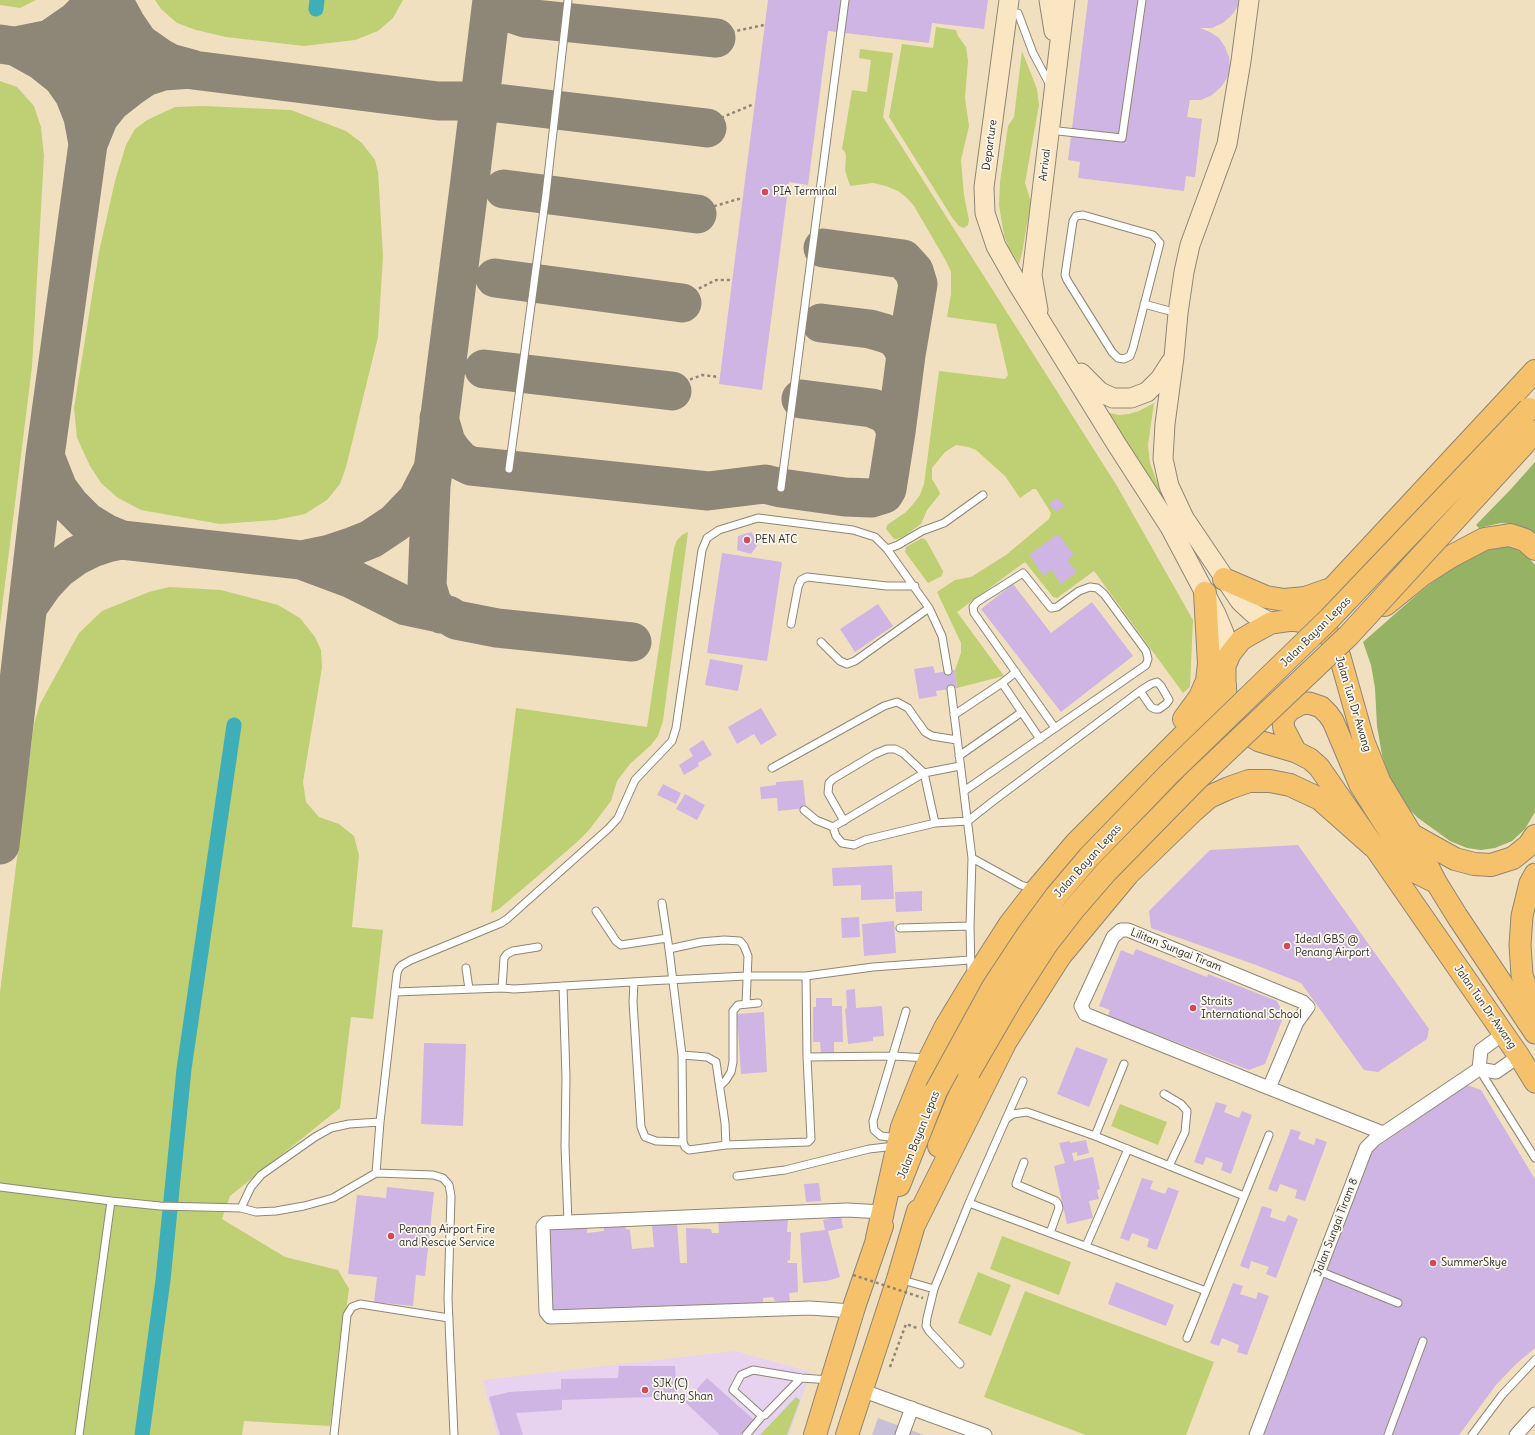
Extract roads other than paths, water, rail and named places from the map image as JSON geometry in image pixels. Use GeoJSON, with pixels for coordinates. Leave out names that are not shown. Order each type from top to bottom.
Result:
{"type":"FeatureCollection","features":[{"type":"Feature","properties":{"kind":"highway"},"geometry":{"type":"LineString","coordinates":[[1282,621],[1308,612],[1332,589],[1535,371]]}},
{"type":"Feature","properties":{"kind":"highway","name":"Jalan Bayan Lepas"},"geometry":{"type":"LineString","coordinates":[[815,1435],[852,1311],[877,1238],[936,1091],[993,987],[1028,934],[1056,896],[1089,857],[1169,774],[1329,619],[1532,405]]}},
{"type":"Feature","properties":{"kind":"highway","name":"Jalan Bayan Lepas"},"geometry":{"type":"LineString","coordinates":[[847,1435],[898,1279],[932,1164],[969,1072],[1012,998],[1046,945],[1097,882],[1195,781],[1349,635],[1535,432]]}},
{"type":"Feature","properties":{"kind":"highway"},"geometry":{"type":"LineString","coordinates":[[1349,635],[1422,575],[1450,556],[1484,539],[1510,535],[1525,540],[1535,549]]}},
{"type":"Feature","properties":{"kind":"highway"},"geometry":{"type":"LineString","coordinates":[[1224,579],[1266,597],[1284,600],[1305,598],[1332,589]]}},
{"type":"Feature","properties":{"kind":"highway"},"geometry":{"type":"LineString","coordinates":[[1150,768],[1200,698],[1207,681],[1209,664],[1205,593]]}},
{"type":"Feature","properties":{"kind":"highway"},"geometry":{"type":"LineString","coordinates":[[877,1238],[902,1127],[930,1058],[945,1028],[971,985],[1010,924],[1037,889],[1076,843],[1210,710],[1224,686]]}},
{"type":"Feature","properties":{"kind":"highway"},"geometry":{"type":"LineString","coordinates":[[914,1225],[1006,1041],[1060,956],[1128,874],[1209,797],[1249,781],[1270,781],[1290,786],[1320,799],[1373,846]]}},
{"type":"Feature","properties":{"kind":"highway"},"geometry":{"type":"LineString","coordinates":[[1412,835],[1455,859],[1474,864],[1491,864],[1513,858],[1529,845],[1535,836]]}},
{"type":"Feature","properties":{"kind":"main road","name":"Jalan Tun Dr Awang"},"geometry":{"type":"LineString","coordinates":[[1535,1033],[1436,882],[1412,835],[1380,782],[1364,742],[1342,664],[1329,635],[1314,624],[1282,621],[1241,640],[1230,654],[1225,666],[1224,686],[1229,713],[1239,726],[1249,735],[1259,741],[1296,752],[1310,759],[1318,767],[1519,1056],[1535,1082]]}},
{"type":"Feature","properties":{"kind":"main road"},"geometry":{"type":"LineString","coordinates":[[1296,752],[1284,729],[1283,722],[1285,716],[1290,710],[1301,704],[1309,703],[1321,707],[1333,721],[1360,784],[1409,863],[1417,872],[1436,882]]}},
{"type":"Feature","properties":{"kind":"main road"},"geometry":{"type":"LineString","coordinates":[[1535,874],[1530,883],[1522,916],[1520,945],[1522,974],[1535,1013]]}},
{"type":"Feature","properties":{"kind":"street","name":"Arrival"},"geometry":{"type":"LineString","coordinates":[[1049,0],[1058,54]]}},
{"type":"Feature","properties":{"kind":"street","name":"Arrival"},"geometry":{"type":"LineString","coordinates":[[1024,279],[1049,130],[1064,0]]}},
{"type":"Feature","properties":{"kind":"street"},"geometry":{"type":"LineString","coordinates":[[1249,0],[1228,144],[1190,245],[1178,313],[1165,424],[1163,459],[1169,486],[1184,518],[1240,601],[1254,614],[1282,621]]}},
{"type":"Feature","properties":{"kind":"street","name":"Departure"},"geometry":{"type":"LineString","coordinates":[[1013,6],[984,187],[985,213],[996,246],[1024,279],[1039,318],[1058,348]]}},
{"type":"Feature","properties":{"kind":"street"},"geometry":{"type":"LineString","coordinates":[[1058,348],[1100,392],[1113,398],[1131,398],[1147,392],[1160,380],[1174,357]]}},
{"type":"Feature","properties":{"kind":"street"},"geometry":{"type":"LineString","coordinates":[[1058,348],[1117,445],[1170,527],[1216,614],[1224,633],[1230,654]]}},
{"type":"Feature","properties":{"kind":"street","name":"Lilitan Sungai Tiram"},"geometry":{"type":"LineString","coordinates":[[1269,1088],[1297,1022],[1308,1007],[1303,1002],[1128,930],[1121,930],[1113,937],[1081,1006],[1085,1014],[1269,1088],[1384,1133]]}},
{"type":"Feature","properties":{"kind":"street"},"geometry":{"type":"LineString","coordinates":[[1503,1034],[1481,1050],[1479,1069],[1496,1072],[1519,1056]]}},
{"type":"Feature","properties":{"kind":"street","name":"Jalan Sungai Tiram 8"},"geometry":{"type":"LineString","coordinates":[[1256,1435],[1366,1148],[1384,1133],[1479,1069]]}},
{"type":"Feature","properties":{"kind":"street"},"geometry":{"type":"LineString","coordinates":[[852,1311],[810,1308],[550,1317],[546,1312],[543,1226],[546,1223],[847,1210],[883,1212]]}},
{"type":"Feature","properties":{"kind":"street"},"geometry":{"type":"LineString","coordinates":[[861,1390],[985,1435]]}},
{"type":"Feature","properties":{"kind":"street"},"geometry":{"type":"LineString","coordinates":[[902,1435],[912,1408]]}},
{"type":"Feature","properties":{"kind":"street"},"geometry":{"type":"LineString","coordinates":[[1516,1435],[1535,1414]]}},
{"type":"Feature","properties":{"kind":"lane"},"geometry":{"type":"LineString","coordinates":[[509,469],[546,194],[568,0]]}},
{"type":"Feature","properties":{"kind":"lane"},"geometry":{"type":"LineString","coordinates":[[781,488],[845,0]]}},
{"type":"Feature","properties":{"kind":"lane"},"geometry":{"type":"LineString","coordinates":[[1049,130],[1122,138],[1142,0]]}},
{"type":"Feature","properties":{"kind":"lane"},"geometry":{"type":"LineString","coordinates":[[1013,6],[1033,53],[1053,93]]}},
{"type":"Feature","properties":{"kind":"lane"},"geometry":{"type":"LineString","coordinates":[[1076,216],[1083,216],[1146,233],[1153,235],[1157,239],[1160,244],[1144,304],[1130,356],[1124,359],[1118,358],[1112,352],[1065,275],[1073,221],[1076,216]]}},
{"type":"Feature","properties":{"kind":"lane"},"geometry":{"type":"LineString","coordinates":[[1144,304],[1178,313]]}},
{"type":"Feature","properties":{"kind":"lane"},"geometry":{"type":"LineString","coordinates":[[887,549],[898,545],[922,531],[944,523],[983,495]]}},
{"type":"Feature","properties":{"kind":"lane"},"geometry":{"type":"LineString","coordinates":[[376,1174],[380,1122],[397,973],[402,965],[508,919],[609,828],[618,818],[639,774],[663,752],[672,741],[676,728],[702,550],[707,538],[719,530],[758,518],[853,530],[874,537],[887,549],[915,586],[929,608],[942,636],[948,671]]}},
{"type":"Feature","properties":{"kind":"lane"},"geometry":{"type":"LineString","coordinates":[[964,791],[1056,728],[1146,665],[1148,659],[1146,651],[1098,588],[1090,587],[1079,591],[1056,607],[1051,608],[1022,573],[977,602],[972,608],[974,613],[1056,728]]}},
{"type":"Feature","properties":{"kind":"lane"},"geometry":{"type":"LineString","coordinates":[[791,624],[798,587],[802,580],[807,577],[887,586],[915,586]]}},
{"type":"Feature","properties":{"kind":"lane"},"geometry":{"type":"LineString","coordinates":[[821,642],[840,661],[847,664],[855,661],[929,608]]}},
{"type":"Feature","properties":{"kind":"lane"},"geometry":{"type":"LineString","coordinates":[[954,715],[1016,672]]}},
{"type":"Feature","properties":{"kind":"lane"},"geometry":{"type":"LineString","coordinates":[[1002,682],[1040,739]]}},
{"type":"Feature","properties":{"kind":"lane"},"geometry":{"type":"LineString","coordinates":[[951,689],[972,858],[970,926],[971,985]]}},
{"type":"Feature","properties":{"kind":"lane"},"geometry":{"type":"LineString","coordinates":[[804,810],[816,820],[833,827],[836,836],[842,843],[854,845],[873,838],[935,823],[968,821],[1140,691]]}},
{"type":"Feature","properties":{"kind":"lane"},"geometry":{"type":"LineString","coordinates":[[772,768],[884,706],[897,702],[908,708],[925,732],[932,736],[957,740]]}},
{"type":"Feature","properties":{"kind":"lane"},"geometry":{"type":"LineString","coordinates":[[959,756],[1022,712]]}},
{"type":"Feature","properties":{"kind":"lane"},"geometry":{"type":"LineString","coordinates":[[844,821],[828,793],[830,783],[833,779],[875,754],[887,749],[895,749],[903,753],[924,773],[935,823]]}},
{"type":"Feature","properties":{"kind":"lane"},"geometry":{"type":"LineString","coordinates":[[833,827],[924,773],[960,766]]}},
{"type":"Feature","properties":{"kind":"lane"},"geometry":{"type":"LineString","coordinates":[[972,858],[1022,885],[1037,889]]}},
{"type":"Feature","properties":{"kind":"lane"},"geometry":{"type":"LineString","coordinates":[[662,903],[682,1055],[683,1142],[685,1147],[689,1150],[726,1145],[808,1142],[811,1139],[806,976]]}},
{"type":"Feature","properties":{"kind":"lane"},"geometry":{"type":"LineString","coordinates":[[596,910],[616,941],[621,945],[667,938]]}},
{"type":"Feature","properties":{"kind":"lane"},"geometry":{"type":"LineString","coordinates":[[900,928],[970,926]]}},
{"type":"Feature","properties":{"kind":"lane"},"geometry":{"type":"LineString","coordinates":[[669,949],[700,942],[724,940],[740,941],[748,956],[746,1004]]}},
{"type":"Feature","properties":{"kind":"lane"},"geometry":{"type":"LineString","coordinates":[[502,988],[504,958],[507,954],[513,951],[538,946]]}},
{"type":"Feature","properties":{"kind":"lane"},"geometry":{"type":"LineString","coordinates":[[395,992],[502,988],[514,989],[746,976],[806,976],[873,967],[970,960]]}},
{"type":"Feature","properties":{"kind":"lane"},"geometry":{"type":"LineString","coordinates":[[466,968],[469,989]]}},
{"type":"Feature","properties":{"kind":"lane"},"geometry":{"type":"LineString","coordinates":[[634,982],[633,1002],[641,1127],[645,1137],[656,1141],[683,1142]]}},
{"type":"Feature","properties":{"kind":"lane"},"geometry":{"type":"LineString","coordinates":[[563,986],[566,1077],[565,1146],[568,1222]]}},
{"type":"Feature","properties":{"kind":"lane"},"geometry":{"type":"LineString","coordinates":[[720,1086],[731,1072],[733,1062],[733,1012],[738,1005],[758,1003]]}},
{"type":"Feature","properties":{"kind":"lane"},"geometry":{"type":"LineString","coordinates":[[898,1142],[881,1136],[874,1130],[873,1121],[906,1011]]}},
{"type":"Feature","properties":{"kind":"lane"},"geometry":{"type":"LineString","coordinates":[[682,1055],[707,1057],[716,1062],[725,1122],[726,1145]]}},
{"type":"Feature","properties":{"kind":"lane"},"geometry":{"type":"LineString","coordinates":[[808,1057],[893,1056],[930,1058]]}},
{"type":"Feature","properties":{"kind":"lane"},"geometry":{"type":"LineString","coordinates":[[1095,1136],[1124,1064]]}},
{"type":"Feature","properties":{"kind":"lane"},"geometry":{"type":"LineString","coordinates":[[1479,1069],[1535,1158]]}},
{"type":"Feature","properties":{"kind":"lane"},"geometry":{"type":"LineString","coordinates":[[960,1364],[926,1326],[934,1289],[969,1203],[1023,1081]]}},
{"type":"Feature","properties":{"kind":"lane"},"geometry":{"type":"LineString","coordinates":[[1164,1094],[1181,1104],[1187,1111],[1184,1132],[1170,1166]]}},
{"type":"Feature","properties":{"kind":"lane"},"geometry":{"type":"LineString","coordinates":[[1006,1119],[1013,1114],[1027,1112],[1095,1136],[1244,1196]]}},
{"type":"Feature","properties":{"kind":"lane"},"geometry":{"type":"LineString","coordinates":[[241,1208],[251,1187],[261,1175],[314,1137],[331,1128],[349,1124],[380,1122]]}},
{"type":"Feature","properties":{"kind":"lane"},"geometry":{"type":"LineString","coordinates":[[1187,1338],[1269,1135]]}},
{"type":"Feature","properties":{"kind":"lane"},"geometry":{"type":"LineString","coordinates":[[738,1176],[785,1170],[898,1142]]}},
{"type":"Feature","properties":{"kind":"lane"},"geometry":{"type":"LineString","coordinates":[[1086,1246],[1128,1149]]}},
{"type":"Feature","properties":{"kind":"lane"},"geometry":{"type":"LineString","coordinates":[[1024,1162],[1016,1184],[1056,1201],[1058,1204],[1059,1208],[1050,1233]]}},
{"type":"Feature","properties":{"kind":"lane"},"geometry":{"type":"LineString","coordinates":[[0,1187],[160,1206],[241,1208],[256,1212],[276,1211],[304,1206],[333,1198],[376,1174],[433,1175],[443,1178],[449,1185],[451,1196],[449,1318],[454,1435]]}},
{"type":"Feature","properties":{"kind":"lane"},"geometry":{"type":"LineString","coordinates":[[79,1435],[111,1201]]}},
{"type":"Feature","properties":{"kind":"lane"},"geometry":{"type":"LineString","coordinates":[[969,1203],[1206,1291]]}},
{"type":"Feature","properties":{"kind":"lane"},"geometry":{"type":"LineString","coordinates":[[1319,1271],[1398,1303]]}},
{"type":"Feature","properties":{"kind":"lane"},"geometry":{"type":"LineString","coordinates":[[898,1279],[934,1289]]}},
{"type":"Feature","properties":{"kind":"lane"},"geometry":{"type":"LineString","coordinates":[[334,1435],[347,1315],[352,1307],[360,1304],[449,1318]]}},
{"type":"Feature","properties":{"kind":"lane"},"geometry":{"type":"LineString","coordinates":[[1388,1435],[1423,1341]]}},
{"type":"Feature","properties":{"kind":"lane"},"geometry":{"type":"LineString","coordinates":[[1472,1435],[1502,1395],[1535,1360]]}},
{"type":"Feature","properties":{"kind":"lane"},"geometry":{"type":"LineString","coordinates":[[762,1416],[733,1390],[741,1375],[753,1370],[801,1378],[831,1380]]}},
{"type":"Feature","properties":{"kind":"lane"},"geometry":{"type":"LineString","coordinates":[[746,1435],[762,1416],[765,1415],[801,1378]]}},
{"type":"Feature","properties":{"kind":"waterway"},"geometry":{"type":"LineString","coordinates":[[316,9],[317,0]]}},
{"type":"Feature","properties":{"kind":"waterway"},"geometry":{"type":"LineString","coordinates":[[142,1435],[163,1280],[184,1069],[234,725]]}},
{"type":"Feature","properties":{"kind":"place","name":"PIA Terminal"},"geometry":{"type":"Point","coordinates":[765,192]}},
{"type":"Feature","properties":{"kind":"place","name":"PEN ATC"},"geometry":{"type":"Point","coordinates":[747,540]}},
{"type":"Feature","properties":{"kind":"place","name":"Ideal GBS @ Penang Airport"},"geometry":{"type":"Point","coordinates":[1287,946]}},
{"type":"Feature","properties":{"kind":"place","name":"Straits International School"},"geometry":{"type":"Point","coordinates":[1193,1008]}},
{"type":"Feature","properties":{"kind":"place","name":"Penang Airport Fire and Rescue Service"},"geometry":{"type":"Point","coordinates":[391,1236]}},
{"type":"Feature","properties":{"kind":"place","name":"SummerSkye"},"geometry":{"type":"Point","coordinates":[1433,1263]}},
{"type":"Feature","properties":{"kind":"place","name":"SJK (C) Chung Shan"},"geometry":{"type":"Point","coordinates":[645,1390]}}]}
